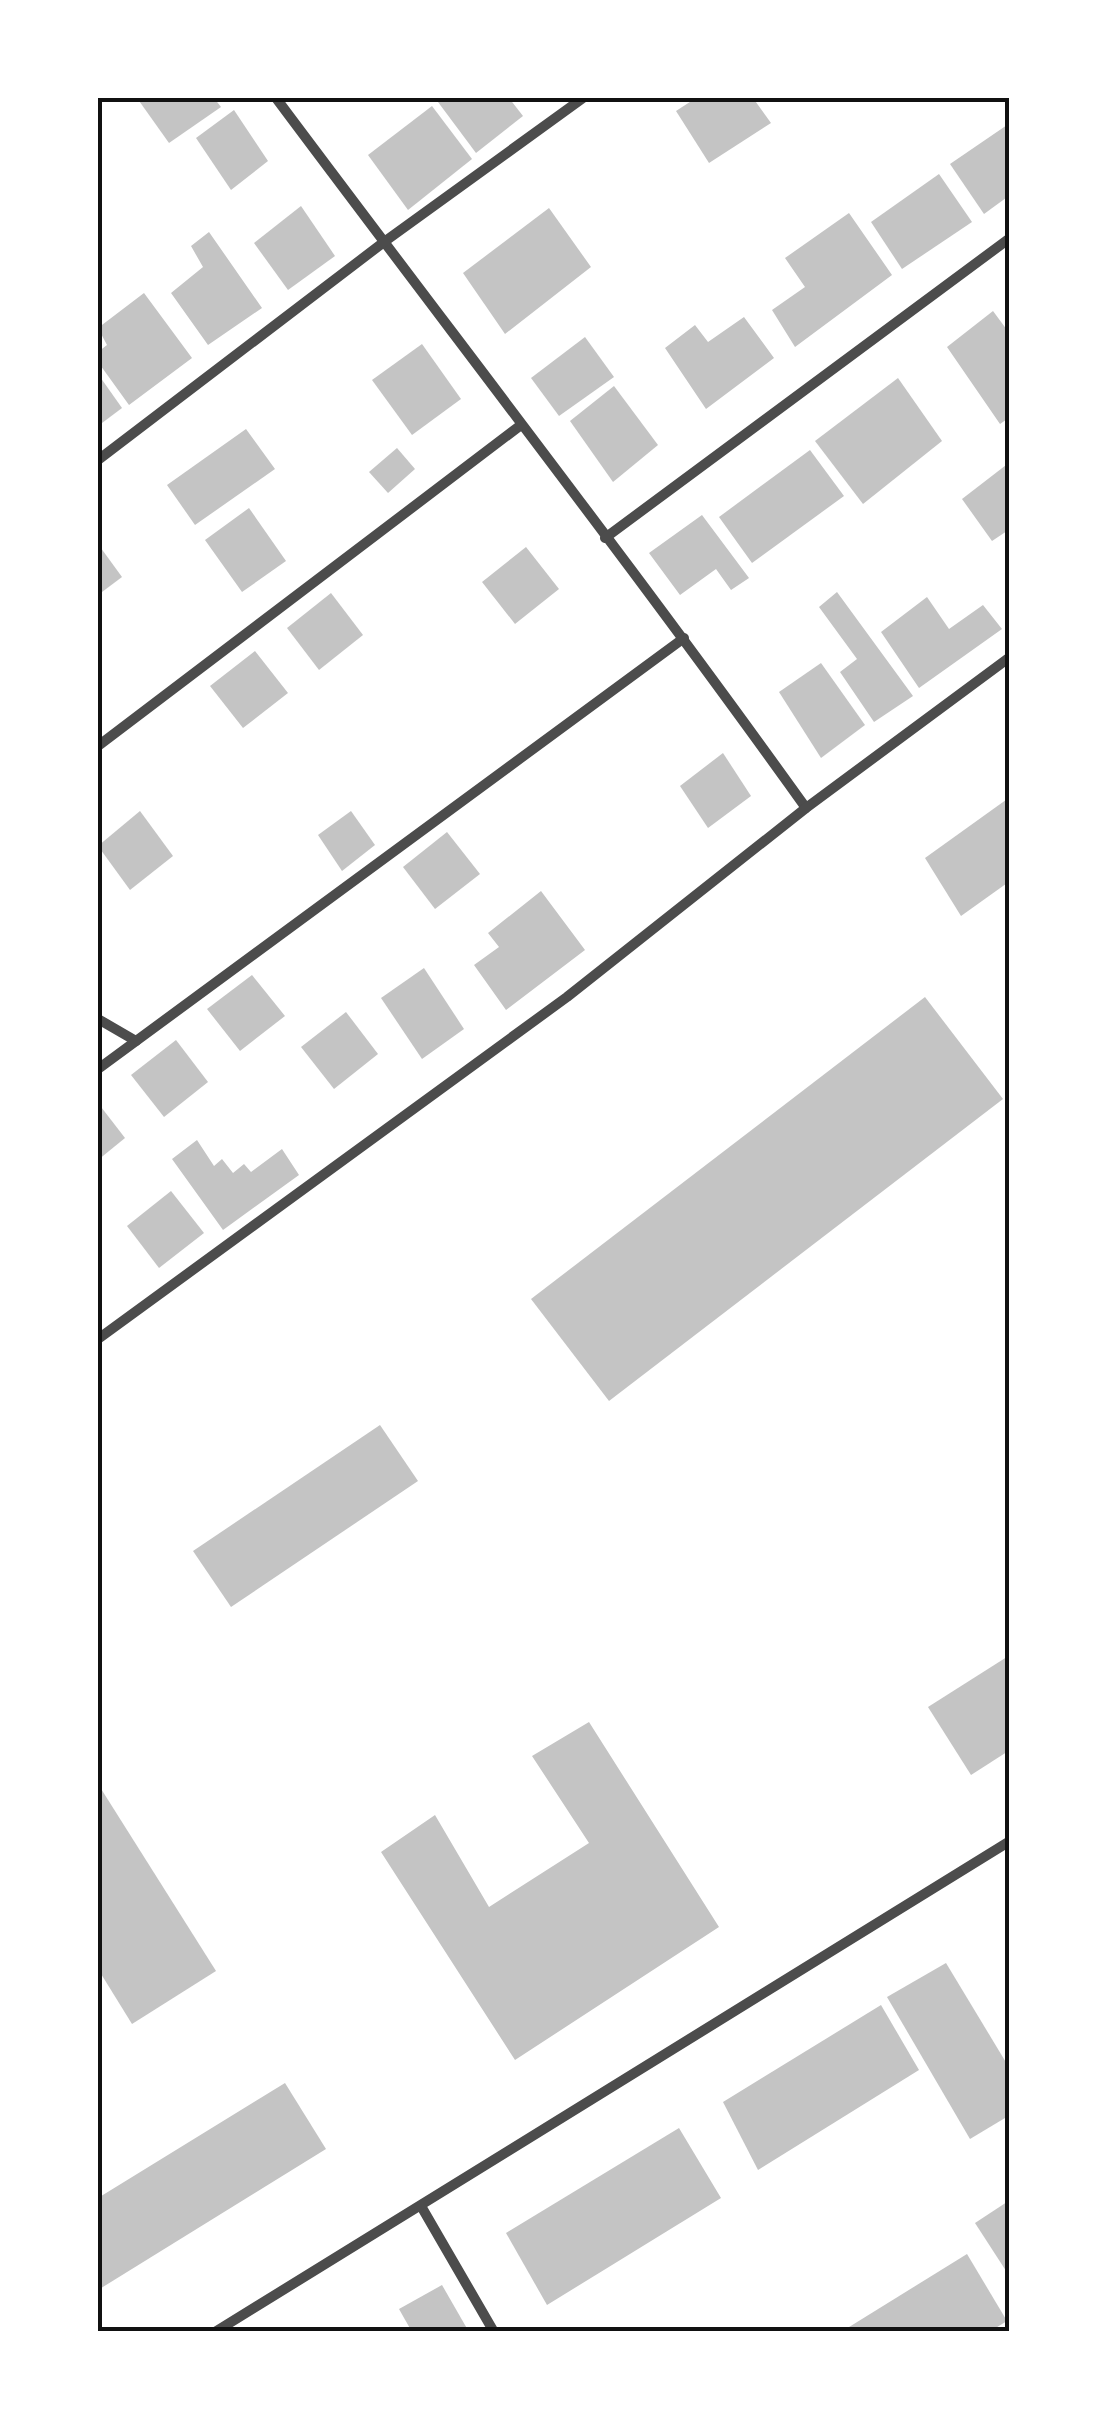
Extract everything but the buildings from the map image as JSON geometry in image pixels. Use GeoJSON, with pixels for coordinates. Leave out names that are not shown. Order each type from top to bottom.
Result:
{"type":"FeatureCollection","features":[{"type":"Feature","properties":{"kind":"street"},"geometry":{"type":"LineString","coordinates":[[276,98],[684,638],[806,808]]}},
{"type":"Feature","properties":{"kind":"street"},"geometry":{"type":"LineString","coordinates":[[98,460],[384,242],[583,98]]}},
{"type":"Feature","properties":{"kind":"street"},"geometry":{"type":"LineString","coordinates":[[605,538],[1010,238]]}},
{"type":"Feature","properties":{"kind":"street"},"geometry":{"type":"LineString","coordinates":[[98,746],[520,425]]}},
{"type":"Feature","properties":{"kind":"street"},"geometry":{"type":"LineString","coordinates":[[98,1069],[684,638]]}},
{"type":"Feature","properties":{"kind":"street"},"geometry":{"type":"LineString","coordinates":[[98,1339],[567,997],[806,808],[1010,657]]}},
{"type":"Feature","properties":{"kind":"street"},"geometry":{"type":"LineString","coordinates":[[98,1019],[136,1041]]}},
{"type":"Feature","properties":{"kind":"street"},"geometry":{"type":"LineString","coordinates":[[215,2332],[1010,1841]]}},
{"type":"Feature","properties":{"kind":"street"},"geometry":{"type":"LineString","coordinates":[[421,2206],[494,2332]]}}]}
